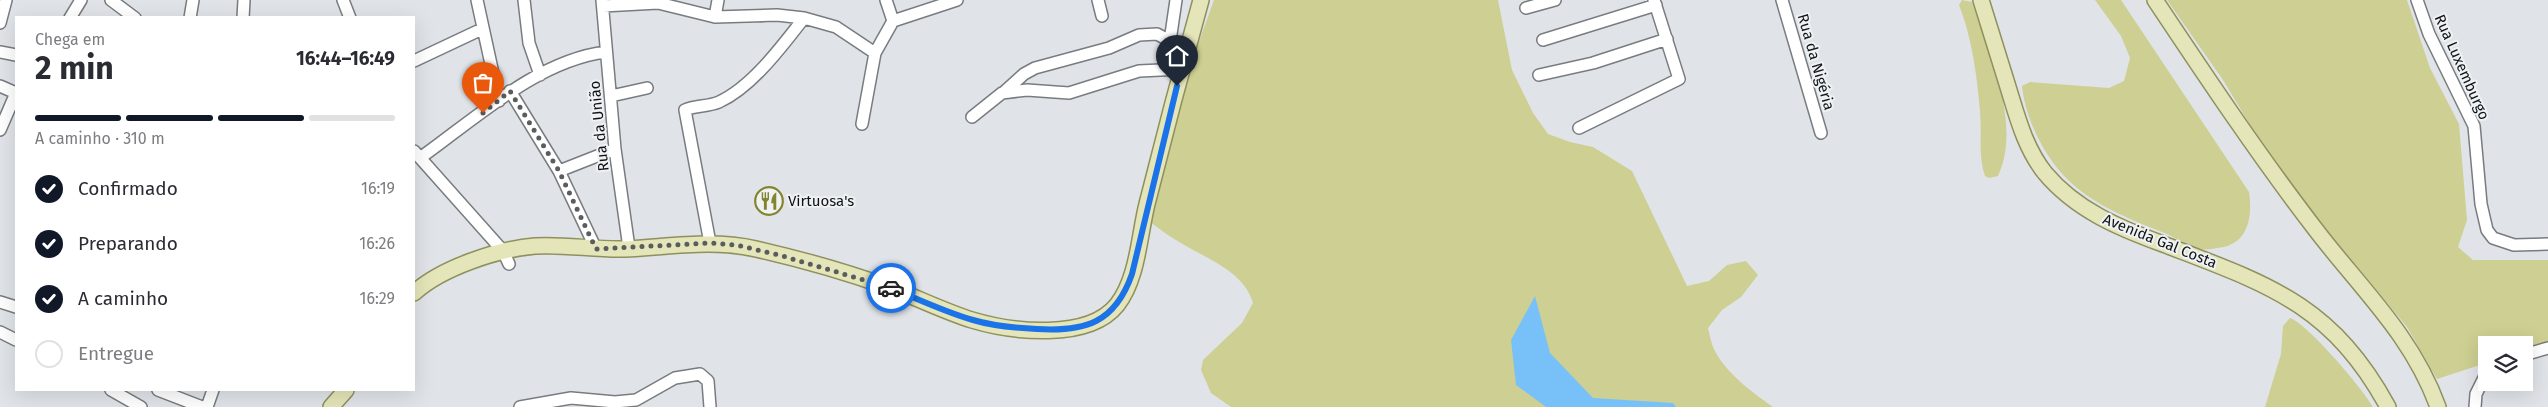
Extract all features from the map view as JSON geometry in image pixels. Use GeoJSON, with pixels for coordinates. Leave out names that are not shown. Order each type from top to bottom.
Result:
{"type":"FeatureCollection","features":[{"type":"Feature","properties":{"kind":"main road"},"geometry":{"type":"LineString","coordinates":[[415,292],[441,274],[506,258],[536,246],[596,249],[710,243],[757,249],[855,276],[973,320],[1000,325],[1051,330],[1084,327],[1110,312],[1127,288],[1201,0]]}},
{"type":"Feature","properties":{"kind":"main road","name":"Avenida Gal Costa"},"geometry":{"type":"LineString","coordinates":[[1981,0],[2027,144],[2054,183],[2080,205],[2116,227],[2234,271],[2296,302],[2334,333],[2354,354],[2375,383],[2388,407]]}},
{"type":"Feature","properties":{"kind":"main road"},"geometry":{"type":"LineString","coordinates":[[2155,0],[2252,144],[2317,232],[2398,330],[2420,365],[2438,407]]}},
{"type":"Feature","properties":{"kind":"main road"},"geometry":{"type":"LineString","coordinates":[[331,407],[345,391]]}},
{"type":"Feature","properties":{"kind":"street"},"geometry":{"type":"LineString","coordinates":[[0,23],[6,0]]}},
{"type":"Feature","properties":{"kind":"street"},"geometry":{"type":"LineString","coordinates":[[71,16],[81,0]]}},
{"type":"Feature","properties":{"kind":"street"},"geometry":{"type":"LineString","coordinates":[[111,0],[132,16]]}},
{"type":"Feature","properties":{"kind":"street"},"geometry":{"type":"LineString","coordinates":[[190,16],[193,0]]}},
{"type":"Feature","properties":{"kind":"street"},"geometry":{"type":"LineString","coordinates":[[242,16],[244,0]]}},
{"type":"Feature","properties":{"kind":"street"},"geometry":{"type":"LineString","coordinates":[[344,0],[349,16]]}},
{"type":"Feature","properties":{"kind":"street"},"geometry":{"type":"LineString","coordinates":[[477,0],[499,101]]}},
{"type":"Feature","properties":{"kind":"street"},"geometry":{"type":"LineString","coordinates":[[524,0],[529,43],[540,75]]}},
{"type":"Feature","properties":{"kind":"street"},"geometry":{"type":"LineString","coordinates":[[715,17],[718,0]]}},
{"type":"Feature","properties":{"kind":"street"},"geometry":{"type":"LineString","coordinates":[[886,0],[893,21]]}},
{"type":"Feature","properties":{"kind":"street"},"geometry":{"type":"LineString","coordinates":[[1098,0],[1102,16]]}},
{"type":"Feature","properties":{"kind":"street"},"geometry":{"type":"LineString","coordinates":[[1170,40],[1176,0]]}},
{"type":"Feature","properties":{"kind":"street"},"geometry":{"type":"LineString","coordinates":[[1526,8],[1555,0]]}},
{"type":"Feature","properties":{"kind":"street","name":"Rua da Nigéria"},"geometry":{"type":"LineString","coordinates":[[1782,0],[1821,133]]}},
{"type":"Feature","properties":{"kind":"street","name":"Rua Luxemburgo"},"geometry":{"type":"LineString","coordinates":[[2417,0],[2428,34],[2474,126],[2481,204],[2486,230],[2493,238],[2514,245],[2548,244]]}},
{"type":"Feature","properties":{"kind":"street"},"geometry":{"type":"LineString","coordinates":[[862,124],[875,53],[893,21],[951,1]]}},
{"type":"Feature","properties":{"kind":"street"},"geometry":{"type":"LineString","coordinates":[[603,3],[658,2],[715,17],[777,15],[804,18],[836,28],[875,53]]}},
{"type":"Feature","properties":{"kind":"street"},"geometry":{"type":"LineString","coordinates":[[1543,40],[1655,2],[1679,79],[1580,128]]}},
{"type":"Feature","properties":{"kind":"street","name":"Rua da União"},"geometry":{"type":"LineString","coordinates":[[603,3],[615,149],[629,248]]}},
{"type":"Feature","properties":{"kind":"street"},"geometry":{"type":"LineString","coordinates":[[710,243],[685,110],[711,106],[722,100],[776,54],[804,18]]}},
{"type":"Feature","properties":{"kind":"street"},"geometry":{"type":"LineString","coordinates":[[415,61],[482,29]]}},
{"type":"Feature","properties":{"kind":"street"},"geometry":{"type":"LineString","coordinates":[[972,117],[1024,74],[1053,62],[1103,50],[1138,36],[1157,34],[1170,40],[1186,54]]}},
{"type":"Feature","properties":{"kind":"street"},"geometry":{"type":"LineString","coordinates":[[1539,75],[1594,63],[1667,39]]}},
{"type":"Feature","properties":{"kind":"street"},"geometry":{"type":"LineString","coordinates":[[0,52],[15,55]]}},
{"type":"Feature","properties":{"kind":"street"},"geometry":{"type":"LineString","coordinates":[[506,258],[417,155],[499,101],[510,91],[570,59],[606,52]]}},
{"type":"Feature","properties":{"kind":"street"},"geometry":{"type":"LineString","coordinates":[[1002,93],[1027,90],[1068,93],[1139,71],[1182,69]]}},
{"type":"Feature","properties":{"kind":"street"},"geometry":{"type":"LineString","coordinates":[[0,86],[15,93]]}},
{"type":"Feature","properties":{"kind":"street"},"geometry":{"type":"LineString","coordinates":[[611,96],[647,88]]}},
{"type":"Feature","properties":{"kind":"street"},"geometry":{"type":"LineString","coordinates":[[510,91],[559,171],[596,249]]}},
{"type":"Feature","properties":{"kind":"street"},"geometry":{"type":"LineString","coordinates":[[0,130],[15,95]]}},
{"type":"Feature","properties":{"kind":"street"},"geometry":{"type":"LineString","coordinates":[[559,171],[615,149]]}},
{"type":"Feature","properties":{"kind":"street"},"geometry":{"type":"LineString","coordinates":[[0,302],[15,307]]}},
{"type":"Feature","properties":{"kind":"street"},"geometry":{"type":"LineString","coordinates":[[0,332],[15,340]]}},
{"type":"Feature","properties":{"kind":"street"},"geometry":{"type":"LineString","coordinates":[[2533,352],[2548,348]]}},
{"type":"Feature","properties":{"kind":"street"},"geometry":{"type":"LineString","coordinates":[[520,407],[571,398],[615,404],[636,400],[675,378],[700,374],[708,381],[710,407]]}},
{"type":"Feature","properties":{"kind":"street"},"geometry":{"type":"LineString","coordinates":[[2475,407],[2478,390]]}},
{"type":"Feature","properties":{"kind":"street"},"geometry":{"type":"LineString","coordinates":[[112,391],[141,407]]}},
{"type":"Feature","properties":{"kind":"street"},"geometry":{"type":"LineString","coordinates":[[162,391],[186,395],[202,407]]}},
{"type":"Feature","properties":{"kind":"street"},"geometry":{"type":"LineString","coordinates":[[207,407],[213,391]]}},
{"type":"Feature","properties":{"kind":"green space"},"geometry":{"type":"Polygon","coordinates":[[[1214,0],[1498,0],[1512,70],[1533,113],[1548,134],[1570,142],[1593,147],[1632,171],[1687,286],[1709,281],[1727,265],[1746,261],[1758,275],[1741,297],[1722,310],[1708,328],[1714,348],[1726,367],[1749,389],[1773,407],[1231,407],[1211,393],[1201,370],[1203,360],[1242,323],[1253,303],[1241,282],[1232,273],[1150,222],[1191,64],[1214,0]]]}},
{"type":"Feature","properties":{"kind":"green space"},"geometry":{"type":"Polygon","coordinates":[[[1962,0],[1972,2],[1994,65],[2005,111],[2006,134],[2004,156],[1998,176],[1989,178],[1985,176],[1983,168],[1977,84],[1971,44],[1959,5],[1962,0]]]}},
{"type":"Feature","properties":{"kind":"green space"},"geometry":{"type":"Polygon","coordinates":[[[2095,0],[2121,0],[2249,192],[2249,220],[2242,236],[2236,242],[2213,249],[2198,248],[2108,208],[2069,181],[2051,160],[2039,141],[2026,108],[2022,86],[2030,82],[2109,88],[2124,81],[2130,58],[2121,36],[2095,0]]]}},
{"type":"Feature","properties":{"kind":"green space"},"geometry":{"type":"Polygon","coordinates":[[[2167,0],[2407,0],[2430,68],[2459,124],[2467,220],[2458,247],[2473,260],[2548,260],[2548,344],[2533,348],[2533,336],[2478,336],[2478,366],[2437,379],[2407,327],[2290,186],[2223,80],[2167,0]]]}},
{"type":"Feature","properties":{"kind":"green space"},"geometry":{"type":"Polygon","coordinates":[[[2290,318],[2322,344],[2373,407],[2265,407],[2281,354],[2283,326],[2290,318]]]}},
{"type":"Feature","properties":{"kind":"water"},"geometry":{"type":"Polygon","coordinates":[[[1535,296],[1550,353],[1593,398],[1673,403],[1676,407],[1546,407],[1516,385],[1511,340],[1535,296]]]}},
{"type":"Feature","properties":{"kind":"way so far"},"geometry":{"type":"LineString","coordinates":[[483,113],[510,91],[559,171],[596,249],[710,243],[736,245],[855,276],[891,288]]}},
{"type":"Feature","properties":{"kind":"place","name":"Virtuosa's"},"geometry":{"type":"Point","coordinates":[769,201]}},
{"type":"Feature","properties":{"kind":"route"},"geometry":{"type":"LineString","coordinates":[[891,288],[973,320],[1000,325],[1031,329],[1067,330],[1084,327],[1102,319],[1116,306],[1127,288],[1132,274],[1177,86]]}}]}
